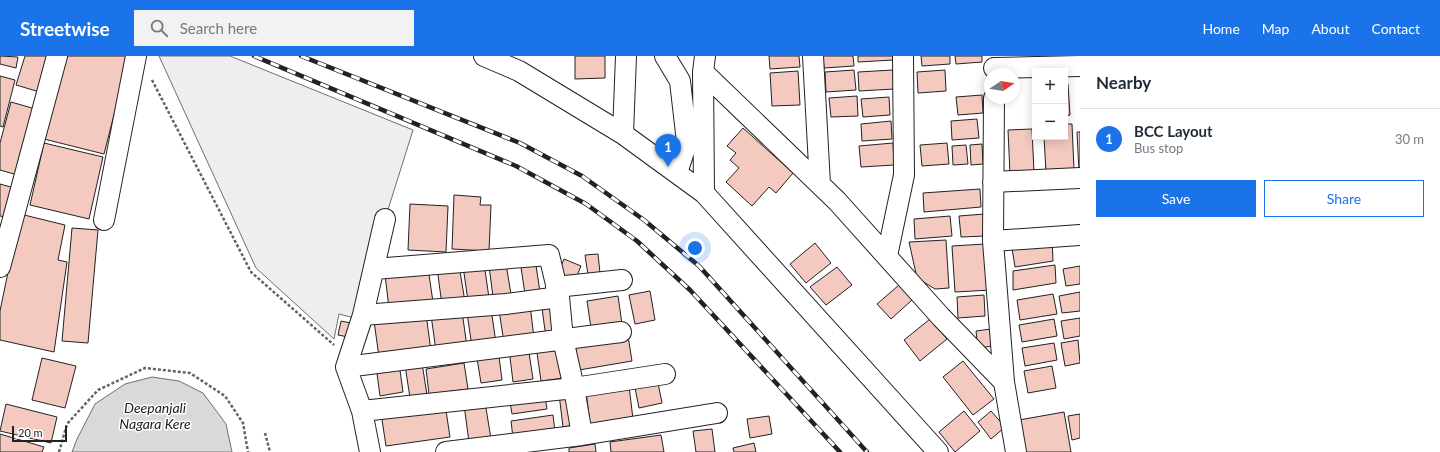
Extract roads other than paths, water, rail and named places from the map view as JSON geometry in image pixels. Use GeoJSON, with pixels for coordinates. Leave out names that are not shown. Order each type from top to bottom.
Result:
{"type":"FeatureCollection","features":[{"type":"Feature","properties":{"kind":"street"},"geometry":{"type":"LineString","coordinates":[[0,267],[57,56]]}},
{"type":"Feature","properties":{"kind":"street"},"geometry":{"type":"LineString","coordinates":[[104,220],[136,56]]}},
{"type":"Feature","properties":{"kind":"street"},"geometry":{"type":"LineString","coordinates":[[484,56],[520,64],[623,134],[704,193],[938,452]]}},
{"type":"Feature","properties":{"kind":"street"},"geometry":{"type":"LineString","coordinates":[[623,134],[626,56]]}},
{"type":"Feature","properties":{"kind":"street"},"geometry":{"type":"LineString","coordinates":[[664,56],[680,81],[687,142],[677,173]]}},
{"type":"Feature","properties":{"kind":"street"},"geometry":{"type":"LineString","coordinates":[[813,56],[820,184]]}},
{"type":"Feature","properties":{"kind":"street"},"geometry":{"type":"LineString","coordinates":[[887,256],[904,175],[903,56]]}},
{"type":"Feature","properties":{"kind":"street"},"geometry":{"type":"LineString","coordinates":[[704,64],[704,193]]}},
{"type":"Feature","properties":{"kind":"street"},"geometry":{"type":"LineString","coordinates":[[704,64],[837,200],[941,317],[1004,382]]}},
{"type":"Feature","properties":{"kind":"street"},"geometry":{"type":"LineString","coordinates":[[994,66],[1080,66]]}},
{"type":"Feature","properties":{"kind":"street"},"geometry":{"type":"LineString","coordinates":[[994,104],[992,182],[993,241],[1004,382],[1016,452]]}},
{"type":"Feature","properties":{"kind":"street"},"geometry":{"type":"LineString","coordinates":[[992,182],[1080,178]]}},
{"type":"Feature","properties":{"kind":"street"},"geometry":{"type":"LineString","coordinates":[[370,452],[362,412],[346,367],[363,315],[385,219]]}},
{"type":"Feature","properties":{"kind":"street"},"geometry":{"type":"LineString","coordinates":[[993,241],[1080,235]]}},
{"type":"Feature","properties":{"kind":"street"},"geometry":{"type":"LineString","coordinates":[[374,269],[549,255],[557,292],[563,339],[574,388],[582,435]]}},
{"type":"Feature","properties":{"kind":"street"},"geometry":{"type":"LineString","coordinates":[[363,315],[506,304],[557,292],[622,280]]}},
{"type":"Feature","properties":{"kind":"street"},"geometry":{"type":"LineString","coordinates":[[346,367],[621,332]]}},
{"type":"Feature","properties":{"kind":"street"},"geometry":{"type":"LineString","coordinates":[[362,412],[574,388],[665,374]]}},
{"type":"Feature","properties":{"kind":"street"},"geometry":{"type":"LineString","coordinates":[[446,452],[582,435],[717,413]]}},
{"type":"Feature","properties":{"kind":"water","name":"Deepanjali Nagara Kere"},"geometry":{"type":"Polygon","coordinates":[[[152,377],[179,381],[203,393],[226,424],[232,452],[72,452],[95,404],[125,384],[152,377]]]}},
{"type":"Feature","properties":{"kind":"railway"},"geometry":{"type":"LineString","coordinates":[[254,56],[516,166],[586,204],[637,241],[690,290],[840,452]]}},
{"type":"Feature","properties":{"kind":"railway"},"geometry":{"type":"LineString","coordinates":[[301,56],[520,143],[582,176],[644,220],[699,266],[867,452]]}},
{"type":"Feature","properties":{"kind":"place","name":"BCC Layout"},"geometry":{"type":"Point","coordinates":[668,167]}}]}
